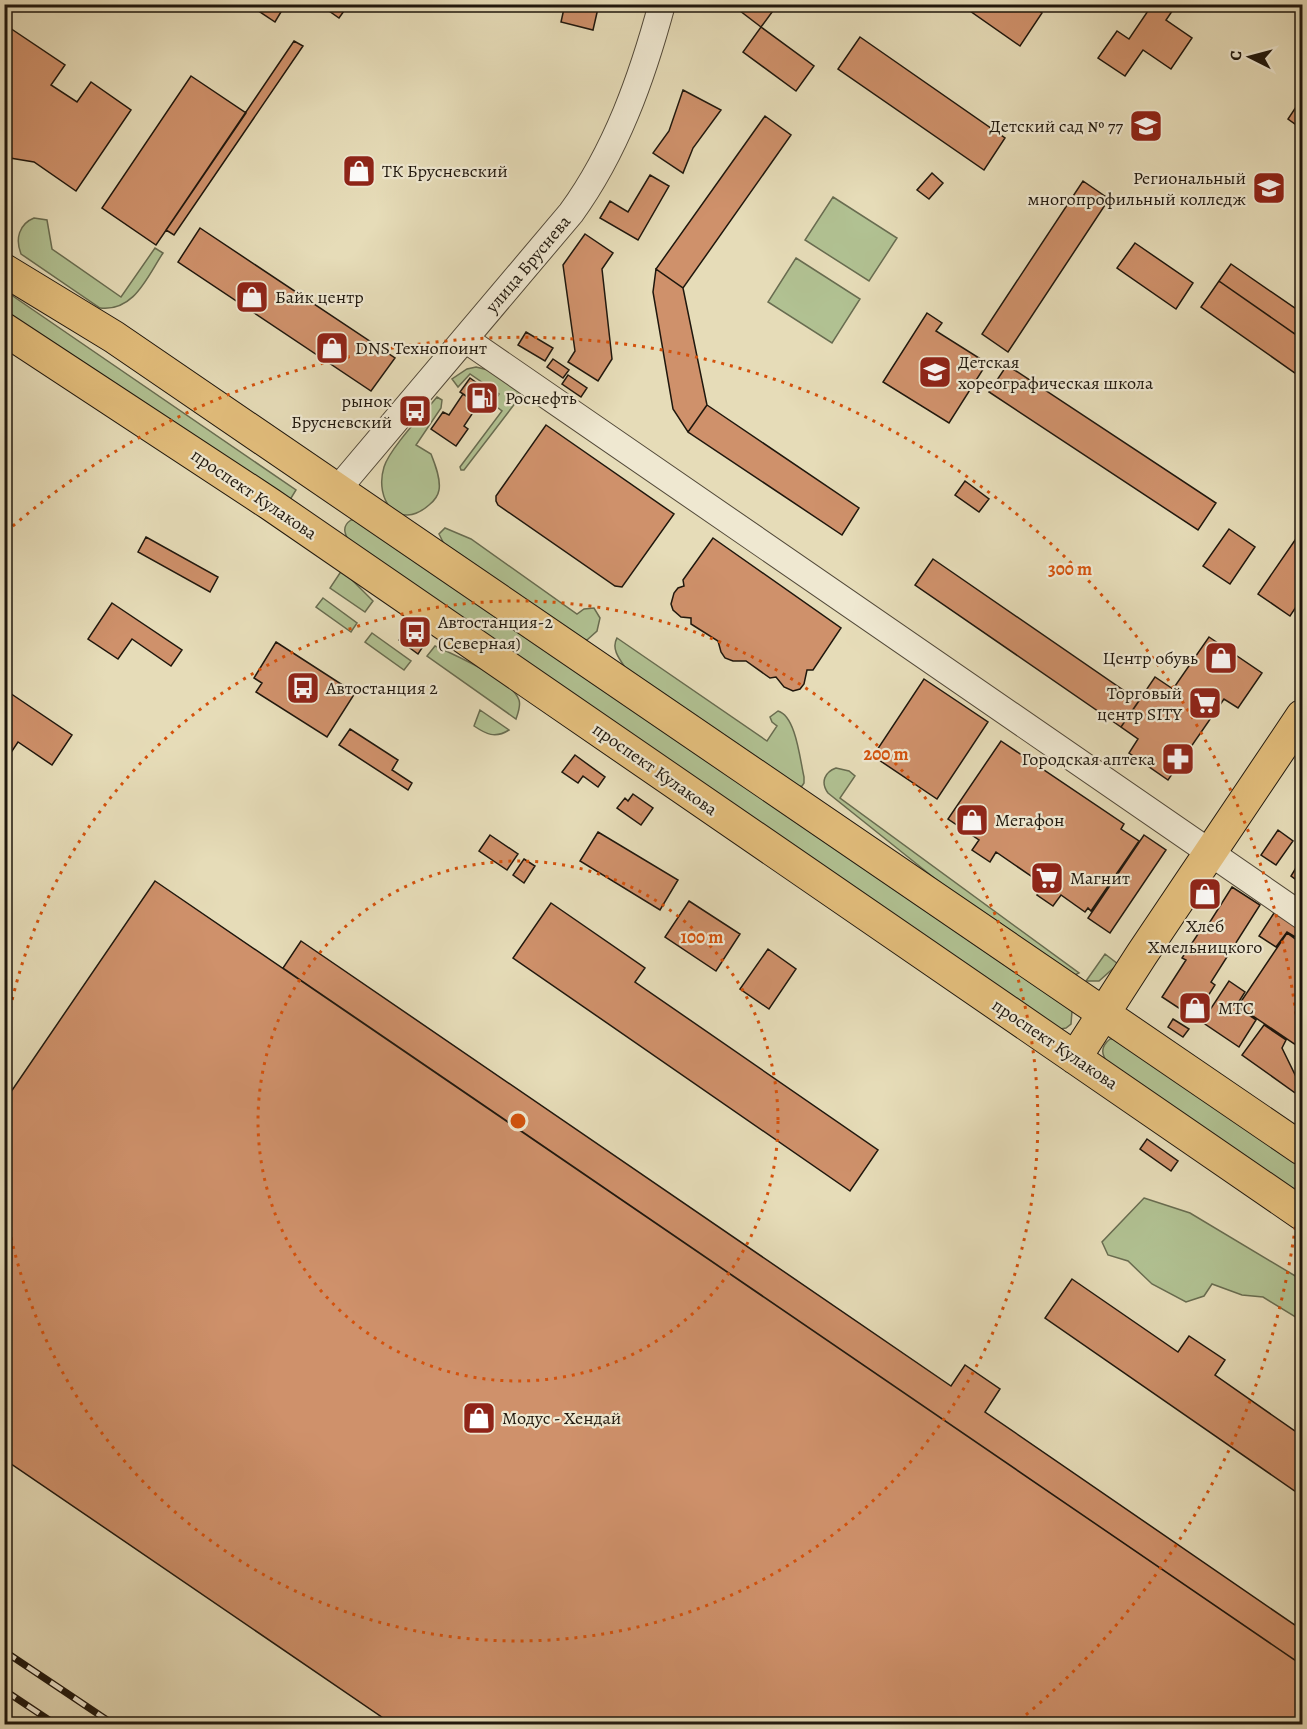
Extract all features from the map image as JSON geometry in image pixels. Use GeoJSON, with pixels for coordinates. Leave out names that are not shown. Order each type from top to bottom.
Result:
{"type":"FeatureCollection","features":[{"type":"Feature","properties":{"kind":"main road"},"geometry":{"type":"LineString","coordinates":[[4,270],[114,337],[1302,1149]]}},
{"type":"Feature","properties":{"kind":"main road","name":"проспект Кулакова"},"geometry":{"type":"LineString","coordinates":[[4,329],[307,530],[1302,1214]]}},
{"type":"Feature","properties":{"kind":"main road"},"geometry":{"type":"LineString","coordinates":[[307,530],[337,490]]}},
{"type":"Feature","properties":{"kind":"main road"},"geometry":{"type":"LineString","coordinates":[[1075,1058],[1302,716]]}},
{"type":"Feature","properties":{"kind":"street","name":"улица Бруснева"},"geometry":{"type":"LineString","coordinates":[[337,490],[571,213],[590,186],[606,159],[628,109],[648,57],[662,4]]}},
{"type":"Feature","properties":{"kind":"street"},"geometry":{"type":"LineString","coordinates":[[465,339],[1302,916]]}},
{"type":"Feature","properties":{"kind":"green space"},"geometry":{"type":"Polygon","coordinates":[[[833,197],[897,238],[869,281],[805,240],[833,197]]]}},
{"type":"Feature","properties":{"kind":"green space"},"geometry":{"type":"Polygon","coordinates":[[[34,218],[47,220],[52,249],[121,297],[155,248],[163,253],[131,299],[112,308],[100,308],[21,254],[18,243],[20,233],[25,224],[34,218]]]}},
{"type":"Feature","properties":{"kind":"green space"},"geometry":{"type":"Polygon","coordinates":[[[796,258],[860,299],[832,343],[768,302],[796,258]]]}},
{"type":"Feature","properties":{"kind":"green space"},"geometry":{"type":"Polygon","coordinates":[[[4,290],[296,490],[285,508],[5,315],[4,290]]]}},
{"type":"Feature","properties":{"kind":"green space"},"geometry":{"type":"Polygon","coordinates":[[[476,367],[496,372],[523,393],[464,470],[461,470],[460,467],[502,411],[493,404],[499,394],[470,374],[458,387],[452,379],[467,369],[476,367]]]}},
{"type":"Feature","properties":{"kind":"green space"},"geometry":{"type":"Polygon","coordinates":[[[437,397],[442,400],[441,408],[416,445],[431,454],[438,476],[437,496],[433,502],[418,512],[407,515],[399,514],[391,509],[382,491],[384,467],[400,441],[437,397]]]}},
{"type":"Feature","properties":{"kind":"green space"},"geometry":{"type":"Polygon","coordinates":[[[351,520],[356,520],[1072,1011],[1071,1024],[1060,1029],[349,541],[345,530],[351,520]]]}},
{"type":"Feature","properties":{"kind":"green space"},"geometry":{"type":"Polygon","coordinates":[[[445,528],[471,539],[577,614],[584,609],[594,608],[600,618],[597,631],[587,640],[583,639],[445,546],[439,534],[445,528]]]}},
{"type":"Feature","properties":{"kind":"green space"},"geometry":{"type":"Polygon","coordinates":[[[342,570],[373,601],[365,612],[330,588],[342,570]]]}},
{"type":"Feature","properties":{"kind":"green space"},"geometry":{"type":"Polygon","coordinates":[[[323,598],[357,623],[351,632],[316,607],[323,598]]]}},
{"type":"Feature","properties":{"kind":"green space"},"geometry":{"type":"Polygon","coordinates":[[[372,633],[411,661],[404,670],[365,642],[372,633]]]}},
{"type":"Feature","properties":{"kind":"green space"},"geometry":{"type":"Polygon","coordinates":[[[617,638],[767,741],[777,726],[770,717],[778,711],[784,715],[789,721],[796,740],[804,777],[802,786],[798,787],[629,673],[616,651],[617,638]]]}},
{"type":"Feature","properties":{"kind":"green space"},"geometry":{"type":"Polygon","coordinates":[[[435,646],[482,669],[506,685],[519,700],[516,719],[427,656],[435,646]]]}},
{"type":"Feature","properties":{"kind":"green space"},"geometry":{"type":"Polygon","coordinates":[[[480,710],[509,730],[495,735],[474,726],[480,710]]]}},
{"type":"Feature","properties":{"kind":"green space"},"geometry":{"type":"Polygon","coordinates":[[[836,768],[849,771],[855,776],[840,798],[1079,973],[1073,976],[953,893],[828,793],[824,781],[829,772],[836,768]]]}},
{"type":"Feature","properties":{"kind":"green space"},"geometry":{"type":"Polygon","coordinates":[[[1105,954],[1118,964],[1099,981],[1086,981],[1105,954]]]}},
{"type":"Feature","properties":{"kind":"green space"},"geometry":{"type":"Polygon","coordinates":[[[1110,1039],[1116,1039],[1302,1164],[1302,1196],[1109,1064],[1103,1051],[1104,1045],[1110,1039]]]}},
{"type":"Feature","properties":{"kind":"green space"},"geometry":{"type":"Polygon","coordinates":[[[1144,1198],[1190,1213],[1302,1280],[1302,1321],[1263,1297],[1242,1295],[1212,1284],[1204,1296],[1186,1302],[1152,1284],[1128,1261],[1108,1255],[1102,1242],[1144,1198]]]}},
{"type":"Feature","properties":{"kind":"building"},"geometry":{"type":"Polygon","coordinates":[[[248,4],[277,4],[275,8],[281,12],[275,22],[248,4]]]}},
{"type":"Feature","properties":{"kind":"building"},"geometry":{"type":"Polygon","coordinates":[[[319,4],[349,4],[339,18],[319,4]]]}},
{"type":"Feature","properties":{"kind":"building"},"geometry":{"type":"Polygon","coordinates":[[[565,4],[599,4],[593,30],[561,22],[565,4]]]}},
{"type":"Feature","properties":{"kind":"building"},"geometry":{"type":"Polygon","coordinates":[[[731,4],[778,4],[761,27],[731,4]]]}},
{"type":"Feature","properties":{"kind":"building"},"geometry":{"type":"Polygon","coordinates":[[[960,4],[1030,4],[1042,13],[1020,46],[960,4]]]}},
{"type":"Feature","properties":{"kind":"building"},"geometry":{"type":"Polygon","coordinates":[[[1139,4],[1177,4],[1166,20],[1192,38],[1171,69],[1143,50],[1125,76],[1098,58],[1117,31],[1129,39],[1148,11],[1139,4]]]}},
{"type":"Feature","properties":{"kind":"building"},"geometry":{"type":"Polygon","coordinates":[[[4,24],[65,65],[51,85],[77,102],[91,82],[131,110],[76,191],[34,162],[10,158],[5,154],[7,144],[4,142],[4,24]]]}},
{"type":"Feature","properties":{"kind":"building"},"geometry":{"type":"Polygon","coordinates":[[[761,27],[814,66],[796,91],[743,52],[761,27]]]}},
{"type":"Feature","properties":{"kind":"building"},"geometry":{"type":"Polygon","coordinates":[[[860,37],[1005,138],[984,170],[838,69],[860,37]]]}},
{"type":"Feature","properties":{"kind":"building"},"geometry":{"type":"Polygon","coordinates":[[[294,41],[303,46],[174,235],[166,230],[294,41]]]}},
{"type":"Feature","properties":{"kind":"building"},"geometry":{"type":"Polygon","coordinates":[[[191,76],[246,113],[156,245],[102,208],[191,76]]]}},
{"type":"Feature","properties":{"kind":"building"},"geometry":{"type":"Polygon","coordinates":[[[683,90],[721,110],[693,148],[683,173],[653,153],[669,131],[683,90]]]}},
{"type":"Feature","properties":{"kind":"building"},"geometry":{"type":"Polygon","coordinates":[[[1302,98],[1302,129],[1288,119],[1302,98]]]}},
{"type":"Feature","properties":{"kind":"building"},"geometry":{"type":"Polygon","coordinates":[[[765,116],[791,135],[683,288],[656,269],[765,116]]]}},
{"type":"Feature","properties":{"kind":"building"},"geometry":{"type":"Polygon","coordinates":[[[932,173],[943,183],[929,199],[917,190],[932,173]]]}},
{"type":"Feature","properties":{"kind":"building"},"geometry":{"type":"Polygon","coordinates":[[[650,175],[669,186],[638,240],[600,218],[610,201],[628,212],[650,175]]]}},
{"type":"Feature","properties":{"kind":"building"},"geometry":{"type":"Polygon","coordinates":[[[1083,181],[1109,199],[1008,352],[982,334],[1083,181]]]}},
{"type":"Feature","properties":{"kind":"building"},"geometry":{"type":"Polygon","coordinates":[[[200,228],[395,358],[371,391],[178,262],[200,228]]]}},
{"type":"Feature","properties":{"kind":"building"},"geometry":{"type":"Polygon","coordinates":[[[585,234],[613,253],[602,269],[612,359],[598,381],[568,362],[575,351],[563,265],[585,234]]]}},
{"type":"Feature","properties":{"kind":"building"},"geometry":{"type":"Polygon","coordinates":[[[1135,243],[1193,283],[1176,309],[1117,268],[1135,243]]]}},
{"type":"Feature","properties":{"kind":"building"},"geometry":{"type":"Polygon","coordinates":[[[1231,264],[1302,313],[1302,339],[1219,281],[1231,264]]]}},
{"type":"Feature","properties":{"kind":"building"},"geometry":{"type":"Polygon","coordinates":[[[656,269],[683,288],[707,405],[688,432],[673,409],[653,292],[656,269]]]}},
{"type":"Feature","properties":{"kind":"building"},"geometry":{"type":"Polygon","coordinates":[[[1219,281],[1302,339],[1302,378],[1201,307],[1219,281]]]}},
{"type":"Feature","properties":{"kind":"building","name":"Детская хореографическая школа"},"geometry":{"type":"Polygon","coordinates":[[[927,313],[942,323],[936,331],[987,363],[949,423],[883,382],[927,313]]]}},
{"type":"Feature","properties":{"kind":"building"},"geometry":{"type":"Polygon","coordinates":[[[526,332],[553,348],[545,361],[518,345],[526,332]]]}},
{"type":"Feature","properties":{"kind":"building"},"geometry":{"type":"Polygon","coordinates":[[[553,359],[569,370],[563,378],[547,367],[553,359]]]}},
{"type":"Feature","properties":{"kind":"building"},"geometry":{"type":"Polygon","coordinates":[[[1007,365],[1216,503],[1198,530],[989,392],[1007,365]]]}},
{"type":"Feature","properties":{"kind":"building"},"geometry":{"type":"Polygon","coordinates":[[[568,375],[587,388],[581,397],[562,384],[568,375]]]}},
{"type":"Feature","properties":{"kind":"building"},"geometry":{"type":"Polygon","coordinates":[[[470,378],[495,396],[486,409],[460,392],[470,378]]]}},
{"type":"Feature","properties":{"kind":"building"},"geometry":{"type":"Polygon","coordinates":[[[463,394],[478,405],[464,426],[468,429],[456,446],[431,429],[443,412],[449,415],[463,394]]]}},
{"type":"Feature","properties":{"kind":"building"},"geometry":{"type":"Polygon","coordinates":[[[707,405],[859,508],[842,535],[688,432],[707,405]]]}},
{"type":"Feature","properties":{"kind":"building"},"geometry":{"type":"Polygon","coordinates":[[[546,425],[674,514],[622,587],[615,586],[498,505],[496,501],[496,496],[546,425]]]}},
{"type":"Feature","properties":{"kind":"building"},"geometry":{"type":"Polygon","coordinates":[[[965,481],[989,499],[979,512],[955,495],[965,481]]]}},
{"type":"Feature","properties":{"kind":"building"},"geometry":{"type":"Polygon","coordinates":[[[1229,529],[1255,547],[1230,584],[1203,566],[1229,529]]]}},
{"type":"Feature","properties":{"kind":"building"},"geometry":{"type":"Polygon","coordinates":[[[1302,530],[1302,598],[1290,616],[1258,594],[1302,530]]]}},
{"type":"Feature","properties":{"kind":"building"},"geometry":{"type":"Polygon","coordinates":[[[146,537],[218,577],[210,592],[138,552],[146,537]]]}},
{"type":"Feature","properties":{"kind":"building"},"geometry":{"type":"Polygon","coordinates":[[[713,538],[841,628],[813,670],[807,670],[804,684],[800,689],[793,691],[784,687],[776,677],[770,678],[746,661],[733,661],[725,658],[718,641],[691,624],[691,618],[681,617],[673,610],[671,604],[674,593],[678,588],[684,586],[683,580],[713,538]]]}},
{"type":"Feature","properties":{"kind":"building"},"geometry":{"type":"Polygon","coordinates":[[[933,559],[1139,701],[1121,727],[915,585],[933,559]]]}},
{"type":"Feature","properties":{"kind":"building"},"geometry":{"type":"Polygon","coordinates":[[[112,603],[182,650],[171,666],[132,639],[118,659],[88,639],[112,603]]]}},
{"type":"Feature","properties":{"kind":"building"},"geometry":{"type":"Polygon","coordinates":[[[405,632],[424,645],[418,654],[399,640],[405,632]]]}},
{"type":"Feature","properties":{"kind":"building"},"geometry":{"type":"Polygon","coordinates":[[[1209,637],[1262,673],[1238,708],[1224,699],[1168,780],[1129,753],[1138,739],[1121,727],[1155,677],[1173,689],[1209,637]]]}},
{"type":"Feature","properties":{"kind":"building","name":"Автостанция 2"},"geometry":{"type":"Polygon","coordinates":[[[276,642],[355,693],[327,737],[256,692],[262,683],[254,678],[276,642]]]}},
{"type":"Feature","properties":{"kind":"building"},"geometry":{"type":"Polygon","coordinates":[[[924,679],[988,722],[937,799],[873,756],[924,679]]]}},
{"type":"Feature","properties":{"kind":"building"},"geometry":{"type":"Polygon","coordinates":[[[4,689],[72,735],[52,765],[18,742],[4,763],[4,689]]]}},
{"type":"Feature","properties":{"kind":"building"},"geometry":{"type":"Polygon","coordinates":[[[350,729],[398,760],[392,770],[412,783],[408,790],[339,745],[350,729]]]}},
{"type":"Feature","properties":{"kind":"building"},"geometry":{"type":"Polygon","coordinates":[[[1001,741],[1124,824],[1121,829],[1139,841],[1091,911],[1088,908],[1085,912],[1061,895],[1053,906],[1037,895],[1044,885],[996,852],[990,862],[972,850],[979,840],[948,819],[1001,741]]]}},
{"type":"Feature","properties":{"kind":"building"},"geometry":{"type":"Polygon","coordinates":[[[575,755],[605,777],[598,787],[583,776],[578,783],[562,772],[575,755]]]}},
{"type":"Feature","properties":{"kind":"building"},"geometry":{"type":"Polygon","coordinates":[[[633,794],[653,808],[641,825],[617,808],[625,798],[628,801],[633,794]]]}},
{"type":"Feature","properties":{"kind":"building"},"geometry":{"type":"Polygon","coordinates":[[[1278,830],[1293,841],[1276,865],[1261,855],[1278,830]]]}},
{"type":"Feature","properties":{"kind":"building"},"geometry":{"type":"Polygon","coordinates":[[[598,832],[678,880],[660,910],[580,861],[598,832]]]}},
{"type":"Feature","properties":{"kind":"building"},"geometry":{"type":"Polygon","coordinates":[[[490,835],[518,854],[507,870],[479,851],[490,835]]]}},
{"type":"Feature","properties":{"kind":"building"},"geometry":{"type":"Polygon","coordinates":[[[1144,835],[1166,850],[1110,933],[1088,918],[1144,835]]]}},
{"type":"Feature","properties":{"kind":"building"},"geometry":{"type":"Polygon","coordinates":[[[1302,858],[1302,884],[1291,876],[1302,858]]]}},
{"type":"Feature","properties":{"kind":"building"},"geometry":{"type":"Polygon","coordinates":[[[524,859],[535,866],[524,883],[513,875],[524,859]]]}},
{"type":"Feature","properties":{"kind":"building"},"geometry":{"type":"Polygon","coordinates":[[[155,881],[1302,1665],[1302,1724],[392,1724],[4,1459],[4,1102],[155,881]]]}},
{"type":"Feature","properties":{"kind":"building"},"geometry":{"type":"Polygon","coordinates":[[[1232,887],[1260,905],[1211,982],[1215,985],[1194,1018],[1162,997],[1186,960],[1182,958],[1200,931],[1203,933],[1232,887]]]}},
{"type":"Feature","properties":{"kind":"building"},"geometry":{"type":"Polygon","coordinates":[[[689,901],[740,934],[716,971],[665,937],[689,901]]]}},
{"type":"Feature","properties":{"kind":"building"},"geometry":{"type":"Polygon","coordinates":[[[551,903],[645,968],[635,982],[878,1150],[850,1191],[513,958],[551,903]]]}},
{"type":"Feature","properties":{"kind":"building"},"geometry":{"type":"Polygon","coordinates":[[[1276,910],[1302,927],[1302,930],[1297,938],[1287,932],[1276,947],[1259,936],[1276,910]]]}},
{"type":"Feature","properties":{"kind":"building"},"geometry":{"type":"Polygon","coordinates":[[[1287,933],[1302,944],[1302,1049],[1238,1006],[1287,933]]]}},
{"type":"Feature","properties":{"kind":"building"},"geometry":{"type":"Polygon","coordinates":[[[301,941],[951,1386],[965,1365],[1000,1389],[985,1412],[1302,1630],[1302,1665],[283,968],[301,941]]]}},
{"type":"Feature","properties":{"kind":"building"},"geometry":{"type":"Polygon","coordinates":[[[768,949],[796,969],[769,1009],[740,989],[768,949]]]}},
{"type":"Feature","properties":{"kind":"building"},"geometry":{"type":"Polygon","coordinates":[[[1229,981],[1245,992],[1236,1006],[1256,1020],[1239,1047],[1202,1022],[1229,981]]]}},
{"type":"Feature","properties":{"kind":"building"},"geometry":{"type":"Polygon","coordinates":[[[1173,1019],[1189,1029],[1183,1037],[1168,1027],[1173,1019]]]}},
{"type":"Feature","properties":{"kind":"building"},"geometry":{"type":"Polygon","coordinates":[[[1264,1025],[1286,1040],[1282,1048],[1302,1089],[1298,1095],[1242,1055],[1264,1025]]]}},
{"type":"Feature","properties":{"kind":"building"},"geometry":{"type":"Polygon","coordinates":[[[1147,1139],[1178,1161],[1171,1171],[1140,1149],[1147,1139]]]}},
{"type":"Feature","properties":{"kind":"building"},"geometry":{"type":"Polygon","coordinates":[[[1072,1279],[1178,1352],[1189,1336],[1225,1360],[1215,1375],[1302,1436],[1302,1496],[1045,1318],[1072,1279]]]}},
{"type":"Feature","properties":{"kind":"railway"},"geometry":{"type":"LineString","coordinates":[[4,1651],[113,1724]]}},
{"type":"Feature","properties":{"kind":"railway"},"geometry":{"type":"LineString","coordinates":[[4,1690],[55,1724]]}},
{"type":"Feature","properties":{"kind":"place","name":"Детский сад № 77"},"geometry":{"type":"Point","coordinates":[1146,126]}},
{"type":"Feature","properties":{"kind":"place","name":"ТК Брусневский"},"geometry":{"type":"Point","coordinates":[359,171]}},
{"type":"Feature","properties":{"kind":"place","name":"Региональный многопрофильный колледж"},"geometry":{"type":"Point","coordinates":[1269,188]}},
{"type":"Feature","properties":{"kind":"place","name":"Байк центр"},"geometry":{"type":"Point","coordinates":[252,297]}},
{"type":"Feature","properties":{"kind":"place","name":"DNS Технопоинт"},"geometry":{"type":"Point","coordinates":[332,348]}},
{"type":"Feature","properties":{"kind":"place","name":"Детская хореографическая школа"},"geometry":{"type":"Point","coordinates":[935,372]}},
{"type":"Feature","properties":{"kind":"place","name":"Роснефть"},"geometry":{"type":"Point","coordinates":[482,398]}},
{"type":"Feature","properties":{"kind":"place","name":"рынок Брусневский"},"geometry":{"type":"Point","coordinates":[415,411]}},
{"type":"Feature","properties":{"kind":"place","name":"Автостанция-2 (Северная)"},"geometry":{"type":"Point","coordinates":[415,632]}},
{"type":"Feature","properties":{"kind":"place","name":"Центр обувь"},"geometry":{"type":"Point","coordinates":[1221,658]}},
{"type":"Feature","properties":{"kind":"place","name":"Автостанция 2"},"geometry":{"type":"Point","coordinates":[303,688]}},
{"type":"Feature","properties":{"kind":"place","name":"Торговый центр SITY"},"geometry":{"type":"Point","coordinates":[1205,703]}},
{"type":"Feature","properties":{"kind":"place","name":"Городская аптека"},"geometry":{"type":"Point","coordinates":[1178,759]}},
{"type":"Feature","properties":{"kind":"place","name":"Мегафон"},"geometry":{"type":"Point","coordinates":[972,820]}},
{"type":"Feature","properties":{"kind":"place","name":"Магнит"},"geometry":{"type":"Point","coordinates":[1047,878]}},
{"type":"Feature","properties":{"kind":"place","name":"Хлеб Хмельницкого"},"geometry":{"type":"Point","coordinates":[1205,894]}},
{"type":"Feature","properties":{"kind":"place","name":"МТС"},"geometry":{"type":"Point","coordinates":[1195,1008]}},
{"type":"Feature","properties":{"kind":"place","name":"Модус - Хендай"},"geometry":{"type":"Point","coordinates":[479,1418]}}]}
